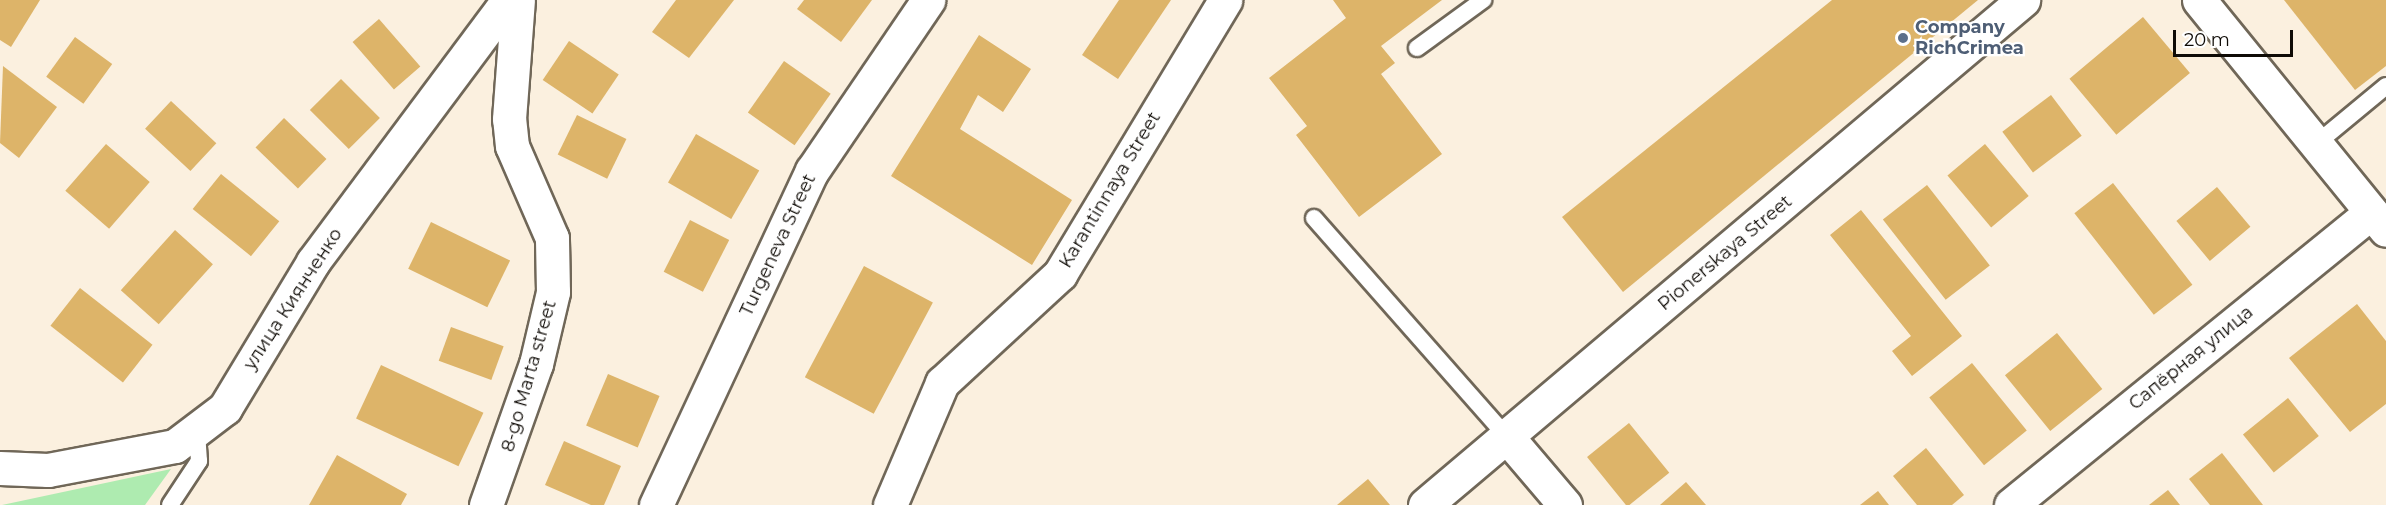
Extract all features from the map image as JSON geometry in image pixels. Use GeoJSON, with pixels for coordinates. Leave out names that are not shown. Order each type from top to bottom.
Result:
{"type":"FeatureCollection","features":[{"type":"Feature","properties":{"kind":"street","name":"улица Киянченко"},"geometry":{"type":"LineString","coordinates":[[0,468],[48,470],[175,446],[225,408],[313,262],[508,0]]}},
{"type":"Feature","properties":{"kind":"street","name":"8-go Marta street"},"geometry":{"type":"LineString","coordinates":[[486,505],[536,364],[553,292],[552,238],[512,146],[509,119],[518,0]]}},
{"type":"Feature","properties":{"kind":"street","name":"Turgeneva Street"},"geometry":{"type":"LineString","coordinates":[[656,505],[812,171],[928,0]]}},
{"type":"Feature","properties":{"kind":"street","name":"Karantinnaya Street"},"geometry":{"type":"LineString","coordinates":[[890,505],[942,383],[1060,274],[1225,0]]}},
{"type":"Feature","properties":{"kind":"street","name":"Pionerskaya Street"},"geometry":{"type":"LineString","coordinates":[[1425,505],[1508,438],[2023,0]]}},
{"type":"Feature","properties":{"kind":"street"},"geometry":{"type":"LineString","coordinates":[[2199,0],[2379,221]]}},
{"type":"Feature","properties":{"kind":"street","name":"Сапёрная улица"},"geometry":{"type":"LineString","coordinates":[[2011,505],[2379,221]]}},
{"type":"Feature","properties":{"kind":"street"},"geometry":{"type":"LineString","coordinates":[[1508,438],[1565,505]]}},
{"type":"Feature","properties":{"kind":"lane"},"geometry":{"type":"LineString","coordinates":[[1417,48],[1483,0]]}},
{"type":"Feature","properties":{"kind":"lane"},"geometry":{"type":"LineString","coordinates":[[2316,144],[2386,86]]}},
{"type":"Feature","properties":{"kind":"lane"},"geometry":{"type":"LineString","coordinates":[[1314,218],[1508,438]]}},
{"type":"Feature","properties":{"kind":"lane"},"geometry":{"type":"LineString","coordinates":[[170,505],[199,461],[197,429]]}},
{"type":"Feature","properties":{"kind":"green space"},"geometry":{"type":"Polygon","coordinates":[[[171,469],[145,505],[2,505],[171,469]]]}},
{"type":"Feature","properties":{"kind":"building"},"geometry":{"type":"Polygon","coordinates":[[[0,0],[40,0],[11,47],[0,40],[0,0]]]}},
{"type":"Feature","properties":{"kind":"building"},"geometry":{"type":"Polygon","coordinates":[[[676,0],[734,0],[689,58],[652,32],[676,0]]]}},
{"type":"Feature","properties":{"kind":"building"},"geometry":{"type":"Polygon","coordinates":[[[804,0],[872,0],[841,42],[797,9],[804,0]]]}},
{"type":"Feature","properties":{"kind":"building"},"geometry":{"type":"Polygon","coordinates":[[[1119,0],[1171,0],[1118,79],[1082,55],[1119,0]]]}},
{"type":"Feature","properties":{"kind":"building"},"geometry":{"type":"Polygon","coordinates":[[[1333,0],[1442,0],[1381,46],[1395,63],[1381,74],[1442,154],[1359,217],[1296,135],[1307,126],[1269,78],[1346,18],[1333,0]]]}},
{"type":"Feature","properties":{"kind":"building"},"geometry":{"type":"Polygon","coordinates":[[[1832,0],[1978,0],[1623,292],[1562,217],[1832,0]]]}},
{"type":"Feature","properties":{"kind":"building"},"geometry":{"type":"Polygon","coordinates":[[[2284,0],[2386,0],[2386,66],[2355,90],[2284,0]]]}},
{"type":"Feature","properties":{"kind":"building"},"geometry":{"type":"Polygon","coordinates":[[[2143,17],[2190,73],[2116,135],[2069,79],[2143,17]]]}},
{"type":"Feature","properties":{"kind":"building"},"geometry":{"type":"Polygon","coordinates":[[[379,19],[420,67],[394,90],[353,42],[379,19]]]}},
{"type":"Feature","properties":{"kind":"building"},"geometry":{"type":"Polygon","coordinates":[[[979,35],[1031,69],[1003,112],[978,95],[960,129],[1072,200],[1032,265],[891,176],[979,35]]]}},
{"type":"Feature","properties":{"kind":"building"},"geometry":{"type":"Polygon","coordinates":[[[75,37],[112,64],[83,104],[46,77],[75,37]]]}},
{"type":"Feature","properties":{"kind":"building"},"geometry":{"type":"Polygon","coordinates":[[[569,41],[619,75],[592,114],[543,80],[569,41]]]}},
{"type":"Feature","properties":{"kind":"building"},"geometry":{"type":"Polygon","coordinates":[[[784,61],[831,94],[795,145],[748,113],[784,61]]]}},
{"type":"Feature","properties":{"kind":"building"},"geometry":{"type":"Polygon","coordinates":[[[3,66],[57,107],[19,158],[0,143],[3,66]]]}},
{"type":"Feature","properties":{"kind":"building"},"geometry":{"type":"Polygon","coordinates":[[[341,79],[380,118],[349,149],[310,110],[341,79]]]}},
{"type":"Feature","properties":{"kind":"building"},"geometry":{"type":"Polygon","coordinates":[[[2051,95],[2082,136],[2033,172],[2002,132],[2051,95]]]}},
{"type":"Feature","properties":{"kind":"building"},"geometry":{"type":"Polygon","coordinates":[[[171,101],[216,143],[190,171],[145,129],[171,101]]]}},
{"type":"Feature","properties":{"kind":"building"},"geometry":{"type":"Polygon","coordinates":[[[577,115],[626,139],[607,179],[558,155],[577,115]]]}},
{"type":"Feature","properties":{"kind":"building"},"geometry":{"type":"Polygon","coordinates":[[[284,118],[326,159],[298,188],[256,147],[284,118]]]}},
{"type":"Feature","properties":{"kind":"building"},"geometry":{"type":"Polygon","coordinates":[[[696,134],[759,170],[731,219],[668,182],[696,134]]]}},
{"type":"Feature","properties":{"kind":"building"},"geometry":{"type":"Polygon","coordinates":[[[106,144],[150,182],[109,229],[65,191],[106,144]]]}},
{"type":"Feature","properties":{"kind":"building"},"geometry":{"type":"Polygon","coordinates":[[[1985,144],[2029,196],[1991,228],[1947,175],[1985,144]]]}},
{"type":"Feature","properties":{"kind":"building"},"geometry":{"type":"Polygon","coordinates":[[[221,174],[279,221],[251,256],[193,209],[221,174]]]}},
{"type":"Feature","properties":{"kind":"building"},"geometry":{"type":"Polygon","coordinates":[[[2113,183],[2192,285],[2154,315],[2074,213],[2113,183]]]}},
{"type":"Feature","properties":{"kind":"building"},"geometry":{"type":"Polygon","coordinates":[[[1927,185],[1990,265],[1946,300],[1883,219],[1927,185]]]}},
{"type":"Feature","properties":{"kind":"building"},"geometry":{"type":"Polygon","coordinates":[[[2217,187],[2250,227],[2210,261],[2176,221],[2217,187]]]}},
{"type":"Feature","properties":{"kind":"building"},"geometry":{"type":"Polygon","coordinates":[[[1861,210],[1962,336],[1912,376],[1892,351],[1911,336],[1830,235],[1861,210]]]}},
{"type":"Feature","properties":{"kind":"building"},"geometry":{"type":"Polygon","coordinates":[[[690,220],[729,240],[703,292],[664,272],[690,220]]]}},
{"type":"Feature","properties":{"kind":"building"},"geometry":{"type":"Polygon","coordinates":[[[431,222],[510,261],[487,307],[408,269],[431,222]]]}},
{"type":"Feature","properties":{"kind":"building"},"geometry":{"type":"Polygon","coordinates":[[[175,230],[213,264],[159,324],[121,290],[175,230]]]}},
{"type":"Feature","properties":{"kind":"building"},"geometry":{"type":"Polygon","coordinates":[[[864,266],[933,303],[874,414],[805,377],[864,266]]]}},
{"type":"Feature","properties":{"kind":"building"},"geometry":{"type":"Polygon","coordinates":[[[80,288],[152,345],[123,382],[50,326],[80,288]]]}},
{"type":"Feature","properties":{"kind":"building"},"geometry":{"type":"Polygon","coordinates":[[[2357,304],[2386,341],[2386,404],[2350,432],[2289,358],[2357,304]]]}},
{"type":"Feature","properties":{"kind":"building"},"geometry":{"type":"Polygon","coordinates":[[[451,327],[504,346],[491,380],[439,361],[451,327]]]}},
{"type":"Feature","properties":{"kind":"building"},"geometry":{"type":"Polygon","coordinates":[[[2057,333],[2102,389],[2050,431],[2005,375],[2057,333]]]}},
{"type":"Feature","properties":{"kind":"building"},"geometry":{"type":"Polygon","coordinates":[[[1972,363],[2027,431],[1984,465],[1929,398],[1972,363]]]}},
{"type":"Feature","properties":{"kind":"building"},"geometry":{"type":"Polygon","coordinates":[[[381,365],[483,413],[458,466],[356,418],[381,365]]]}},
{"type":"Feature","properties":{"kind":"building"},"geometry":{"type":"Polygon","coordinates":[[[608,374],[660,396],[638,447],[586,426],[608,374]]]}},
{"type":"Feature","properties":{"kind":"building"},"geometry":{"type":"Polygon","coordinates":[[[2288,398],[2319,436],[2274,473],[2243,435],[2288,398]]]}},
{"type":"Feature","properties":{"kind":"building"},"geometry":{"type":"Polygon","coordinates":[[[1629,423],[1669,473],[1629,505],[1626,505],[1587,457],[1629,423]]]}},
{"type":"Feature","properties":{"kind":"building"},"geometry":{"type":"Polygon","coordinates":[[[564,441],[621,466],[604,505],[591,505],[545,485],[564,441]]]}},
{"type":"Feature","properties":{"kind":"building"},"geometry":{"type":"Polygon","coordinates":[[[1926,448],[1964,495],[1952,505],[1917,505],[1893,476],[1926,448]]]}},
{"type":"Feature","properties":{"kind":"building"},"geometry":{"type":"Polygon","coordinates":[[[2222,453],[2263,505],[2210,505],[2189,479],[2222,453]]]}},
{"type":"Feature","properties":{"kind":"building"},"geometry":{"type":"Polygon","coordinates":[[[337,455],[407,494],[401,505],[309,505],[337,455]]]}},
{"type":"Feature","properties":{"kind":"building"},"geometry":{"type":"Polygon","coordinates":[[[1368,479],[1390,505],[1337,505],[1368,479]]]}},
{"type":"Feature","properties":{"kind":"building"},"geometry":{"type":"Polygon","coordinates":[[[1686,482],[1706,505],[1660,505],[1686,482]]]}},
{"type":"Feature","properties":{"kind":"building"},"geometry":{"type":"Polygon","coordinates":[[[2168,490],[2180,505],[2149,505],[2168,490]]]}},
{"type":"Feature","properties":{"kind":"building"},"geometry":{"type":"Polygon","coordinates":[[[1878,491],[1889,505],[1860,505],[1878,491]]]}},
{"type":"Feature","properties":{"kind":"place","name":"Company RichCrimea"},"geometry":{"type":"Point","coordinates":[1903,38]}}]}
